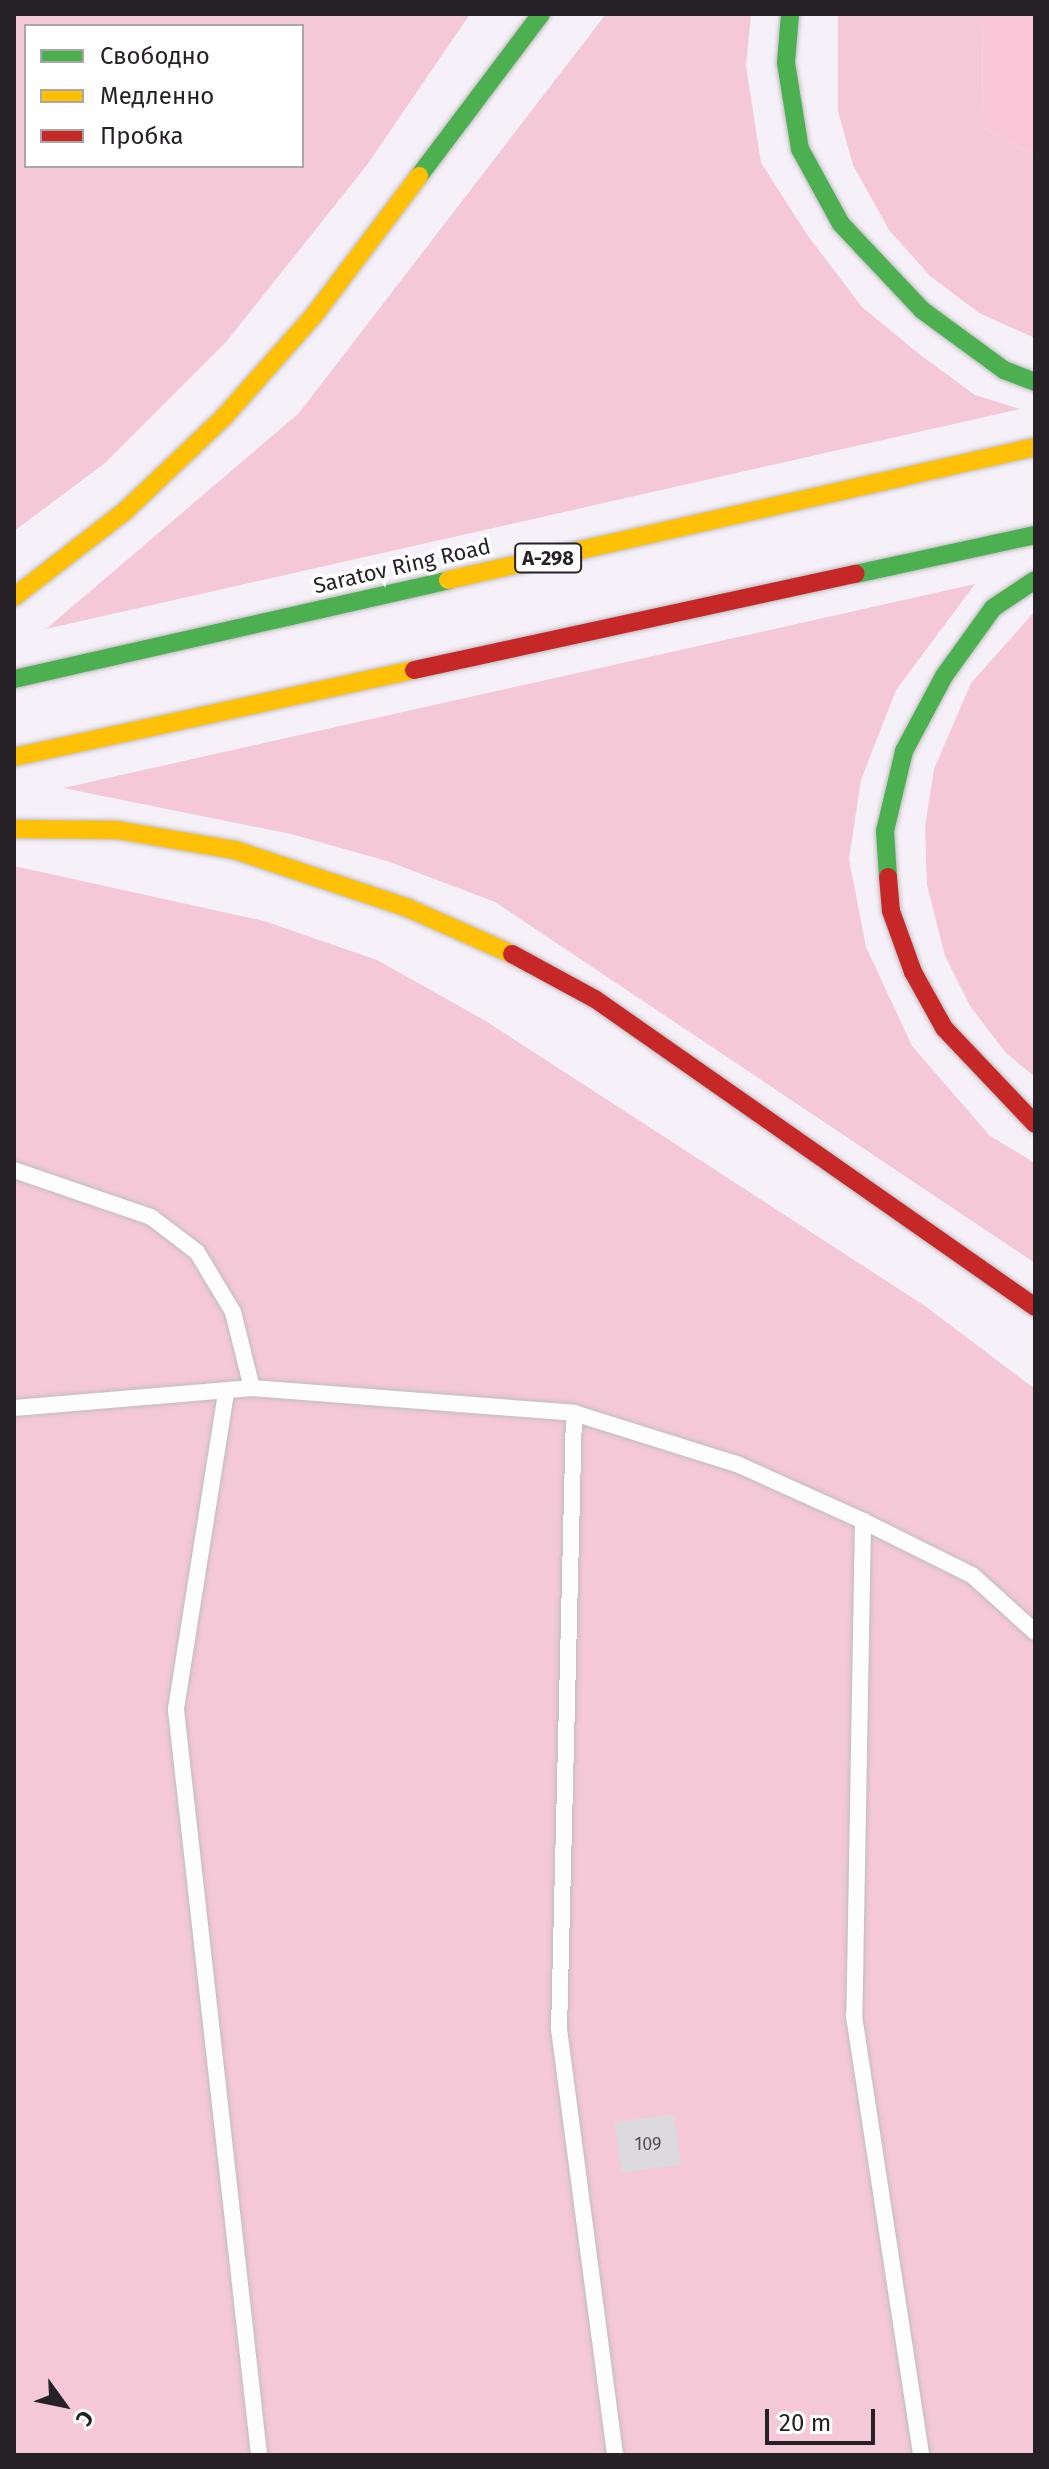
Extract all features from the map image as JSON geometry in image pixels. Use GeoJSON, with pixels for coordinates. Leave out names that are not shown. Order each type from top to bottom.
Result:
{"type":"FeatureCollection","features":[{"type":"Feature","properties":{"kind":"main road"},"geometry":{"type":"LineString","coordinates":[[14,597],[124,512],[224,417],[315,314],[541,14]]}},
{"type":"Feature","properties":{"kind":"main road"},"geometry":{"type":"LineString","coordinates":[[790,14],[786,63],[800,149],[841,224],[922,310],[1004,370],[1035,382]]}},
{"type":"Feature","properties":{"kind":"main road","name":"Saratov Ring Road"},"geometry":{"type":"LineString","coordinates":[[14,679],[1035,447]]}},
{"type":"Feature","properties":{"kind":"main road"},"geometry":{"type":"LineString","coordinates":[[14,757],[1035,535]]}},
{"type":"Feature","properties":{"kind":"main road"},"geometry":{"type":"LineString","coordinates":[[1035,580],[993,608],[944,676],[904,751],[885,831],[891,911],[913,972],[944,1028],[1035,1124]]}},
{"type":"Feature","properties":{"kind":"main road"},"geometry":{"type":"LineString","coordinates":[[14,829],[117,830],[235,850],[347,885],[504,950],[595,999],[1035,1307]]}},
{"type":"Feature","properties":{"kind":"lane"},"geometry":{"type":"LineString","coordinates":[[14,1170],[151,1217],[197,1252],[233,1312],[252,1388]]}},
{"type":"Feature","properties":{"kind":"lane"},"geometry":{"type":"LineString","coordinates":[[14,1408],[226,1393],[252,1388],[574,1413],[737,1464],[863,1521],[972,1575],[1035,1632]]}},
{"type":"Feature","properties":{"kind":"lane"},"geometry":{"type":"LineString","coordinates":[[226,1393],[176,1710],[259,2455]]}},
{"type":"Feature","properties":{"kind":"lane"},"geometry":{"type":"LineString","coordinates":[[574,1413],[559,2029],[615,2455]]}},
{"type":"Feature","properties":{"kind":"lane"},"geometry":{"type":"LineString","coordinates":[[863,1521],[854,2016],[921,2455]]}},
{"type":"Feature","properties":{"kind":"shaded area"},"geometry":{"type":"Polygon","coordinates":[[[14,14],[470,14],[367,165],[226,342],[105,463],[14,531],[14,14]]]}},
{"type":"Feature","properties":{"kind":"shaded area"},"geometry":{"type":"Polygon","coordinates":[[[606,14],[751,14],[746,66],[761,163],[808,236],[862,307],[919,354],[975,395],[1020,409],[46,629],[299,413],[606,14]]]}},
{"type":"Feature","properties":{"kind":"shaded area"},"geometry":{"type":"Polygon","coordinates":[[[838,14],[982,14],[983,128],[1035,155],[1035,338],[979,313],[930,276],[889,230],[853,165],[838,111],[838,14]]]}},
{"type":"Feature","properties":{"kind":"shaded area"},"geometry":{"type":"Polygon","coordinates":[[[982,14],[1035,14],[1035,155],[983,128],[982,14]]]}},
{"type":"Feature","properties":{"kind":"shaded area"},"geometry":{"type":"Polygon","coordinates":[[[975,584],[896,690],[861,780],[849,859],[866,947],[912,1046],[990,1136],[1035,1163],[1035,1263],[495,902],[387,861],[291,834],[63,788],[975,584]]]}},
{"type":"Feature","properties":{"kind":"shaded area"},"geometry":{"type":"Polygon","coordinates":[[[1035,611],[1035,1077],[1005,1052],[970,1006],[945,956],[927,885],[925,827],[934,769],[971,683],[1035,611]]]}},
{"type":"Feature","properties":{"kind":"shaded area"},"geometry":{"type":"Polygon","coordinates":[[[14,866],[264,921],[377,960],[484,1020],[925,1306],[1035,1389],[1035,2455],[14,2455],[14,866]]]}},
{"type":"Feature","properties":{"kind":"building"},"geometry":{"type":"Polygon","coordinates":[[[674,2114],[681,2165],[622,2173],[615,2122],[674,2114]]]}},
{"type":"Feature","properties":{"kind":"traffic: fast"},"geometry":{"type":"LineString","coordinates":[[419,176],[541,14]]}},
{"type":"Feature","properties":{"kind":"traffic: fast"},"geometry":{"type":"LineString","coordinates":[[790,14],[786,63],[800,149],[841,224],[922,310],[1004,370],[1035,382]]}},
{"type":"Feature","properties":{"kind":"traffic: fast"},"geometry":{"type":"LineString","coordinates":[[856,574],[1035,535]]}},
{"type":"Feature","properties":{"kind":"traffic: fast"},"geometry":{"type":"LineString","coordinates":[[14,679],[448,580]]}},
{"type":"Feature","properties":{"kind":"traffic: fast"},"geometry":{"type":"LineString","coordinates":[[888,877],[885,831],[904,751],[944,676],[993,608],[1035,580]]}},
{"type":"Feature","properties":{"kind":"traffic: slow"},"geometry":{"type":"LineString","coordinates":[[14,597],[124,512],[224,417],[315,314],[419,176]]}},
{"type":"Feature","properties":{"kind":"traffic: slow"},"geometry":{"type":"LineString","coordinates":[[448,580],[1035,447]]}},
{"type":"Feature","properties":{"kind":"traffic: slow"},"geometry":{"type":"LineString","coordinates":[[14,757],[414,670]]}},
{"type":"Feature","properties":{"kind":"traffic: slow"},"geometry":{"type":"LineString","coordinates":[[14,829],[117,830],[235,850],[408,908],[512,954]]}},
{"type":"Feature","properties":{"kind":"traffic: jam"},"geometry":{"type":"LineString","coordinates":[[414,670],[856,574]]}},
{"type":"Feature","properties":{"kind":"traffic: jam"},"geometry":{"type":"LineString","coordinates":[[888,877],[891,911],[913,972],[944,1028],[1035,1124]]}},
{"type":"Feature","properties":{"kind":"traffic: jam"},"geometry":{"type":"LineString","coordinates":[[512,954],[595,999],[1035,1307]]}}]}
